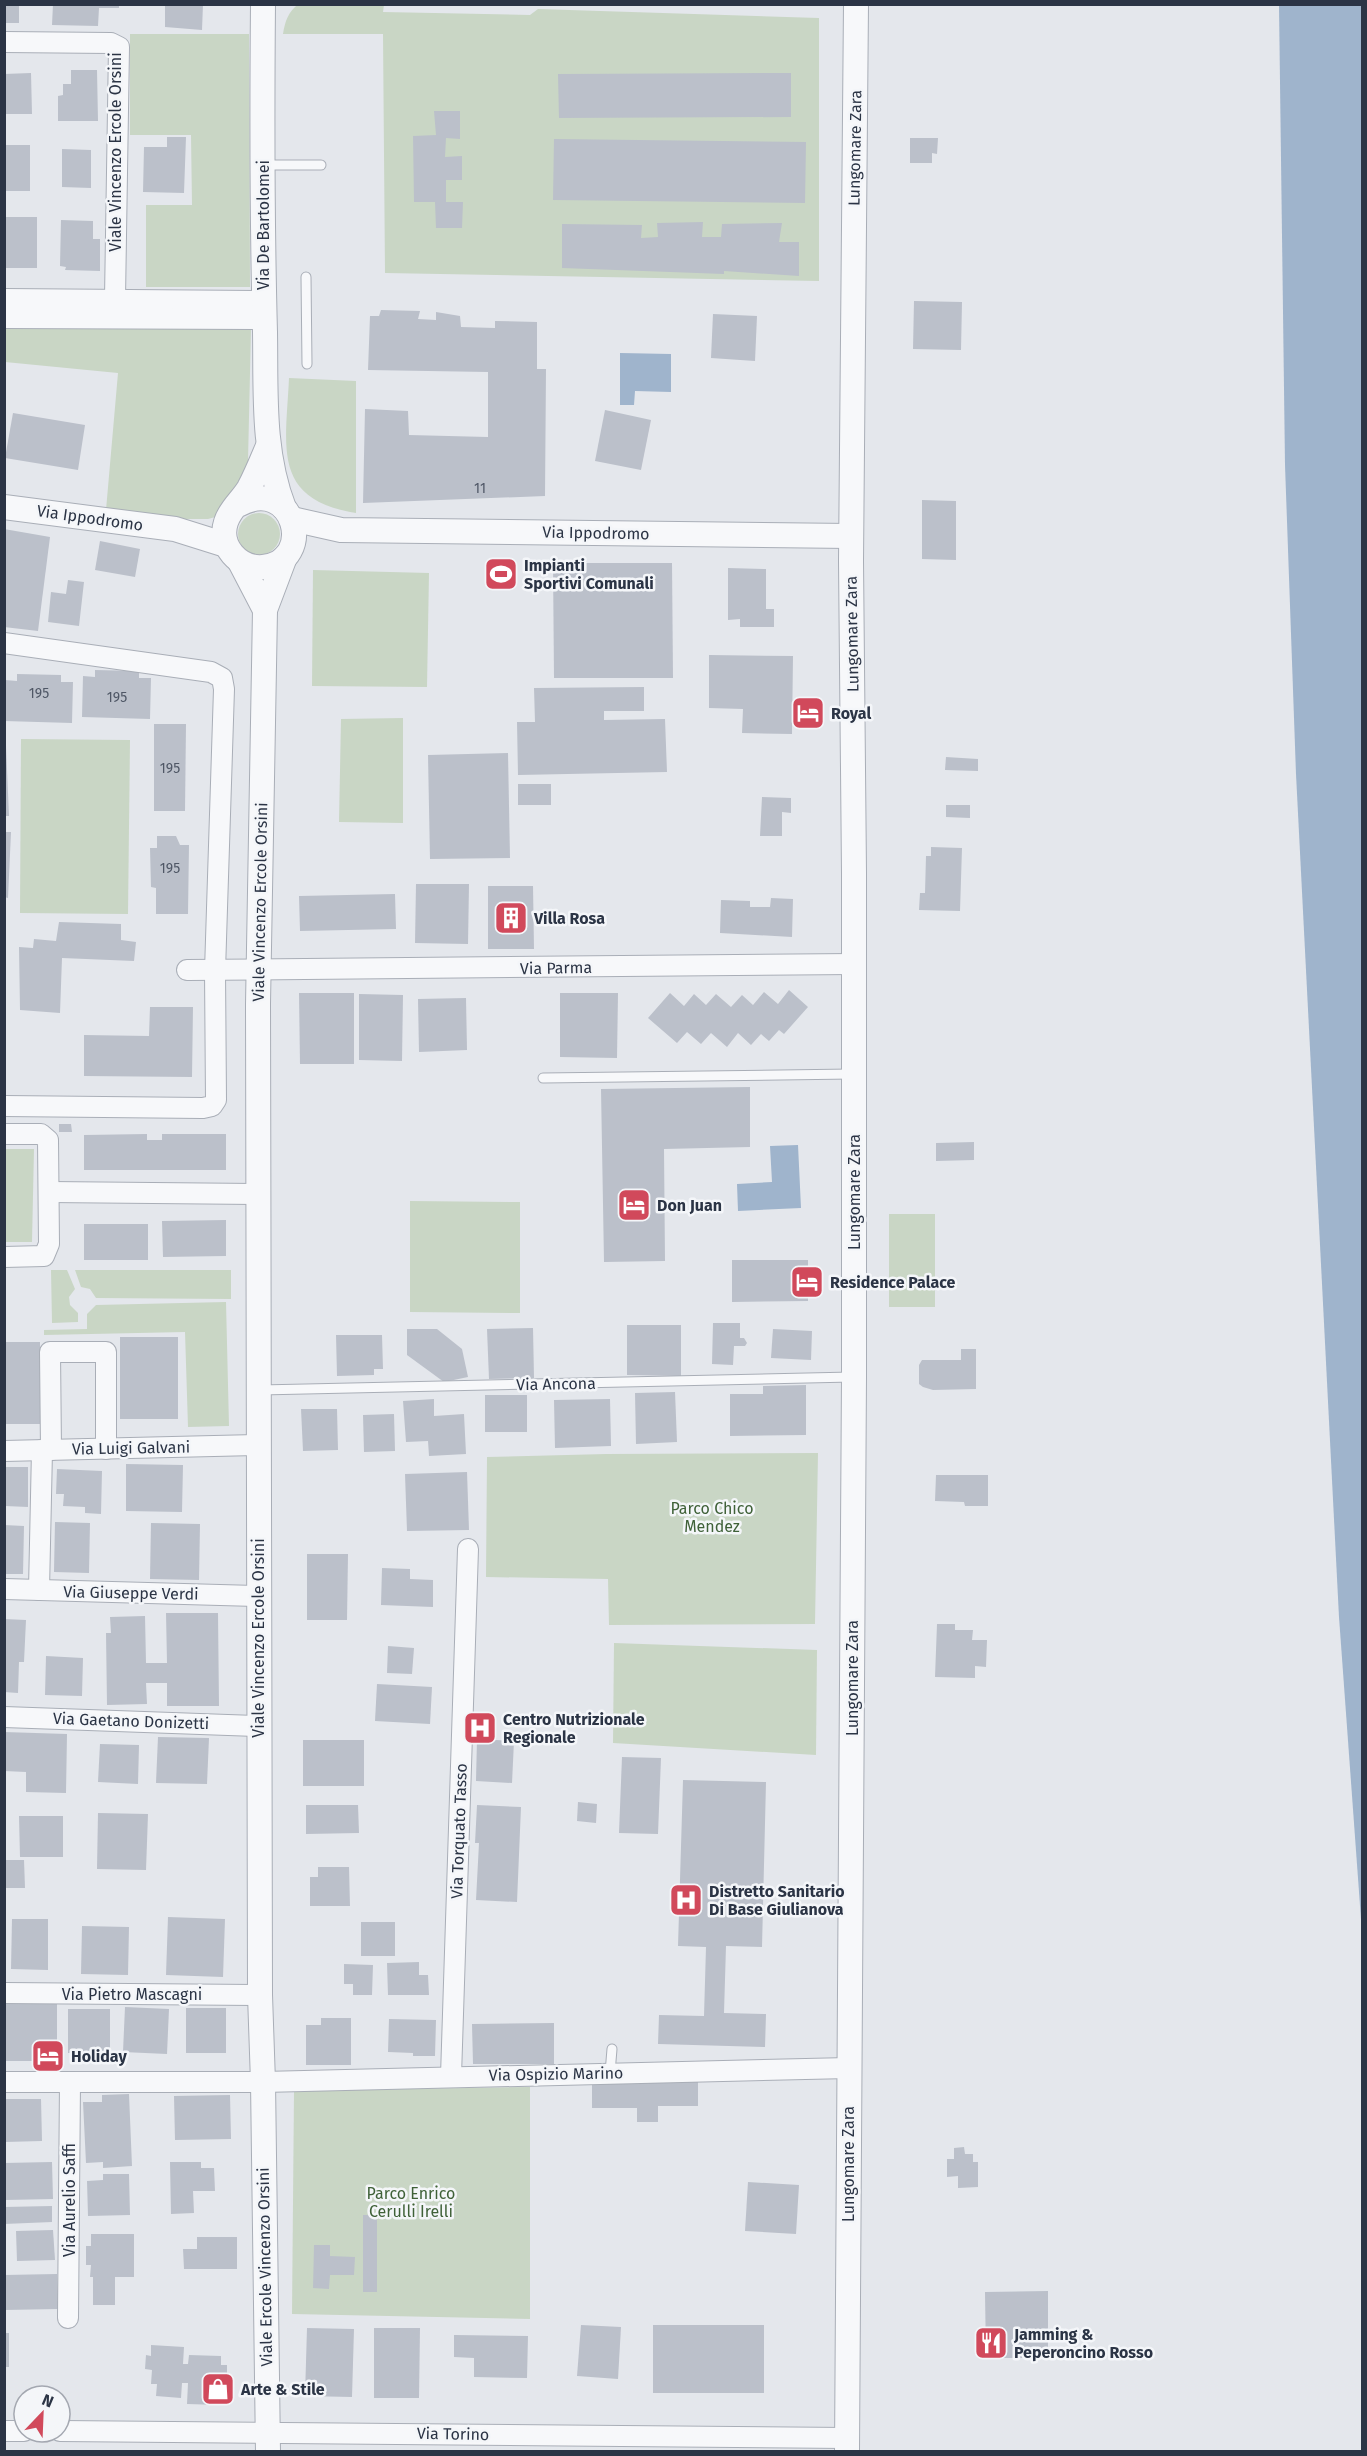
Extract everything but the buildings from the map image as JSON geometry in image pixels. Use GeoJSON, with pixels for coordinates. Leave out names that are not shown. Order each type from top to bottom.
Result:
{"type":"FeatureCollection","features":[{"type":"Feature","properties":{"kind":"street","name":"Via De Bartolomei"},"geometry":{"type":"LineString","coordinates":[[263,4],[264,310],[268,446],[274,483],[288,513]]}},
{"type":"Feature","properties":{"kind":"street","name":"Lungomare Zara"},"geometry":{"type":"LineString","coordinates":[[847,2445],[854,1377],[855,1074],[851,536],[856,4]]}},
{"type":"Feature","properties":{"kind":"street","name":"Viale Vincenzo Ercole Orsini"},"geometry":{"type":"LineString","coordinates":[[4,42],[111,43],[119,47],[115,298]]}},
{"type":"Feature","properties":{"kind":"street"},"geometry":{"type":"LineString","coordinates":[[4,299],[115,298],[264,310]]}},
{"type":"Feature","properties":{"kind":"street"},"geometry":{"type":"LineString","coordinates":[[4,318],[264,310]]}},
{"type":"Feature","properties":{"kind":"street","name":"Via De Bartolomei"},"geometry":{"type":"LineString","coordinates":[[232,534],[249,487],[268,446]]}},
{"type":"Feature","properties":{"kind":"street","name":"Via Ippodromo"},"geometry":{"type":"LineString","coordinates":[[232,534],[248,499],[258,498],[269,499],[288,513],[341,530]]}},
{"type":"Feature","properties":{"kind":"street","name":"Via Ippodromo"},"geometry":{"type":"LineString","coordinates":[[4,507],[232,534]]}},
{"type":"Feature","properties":{"kind":"street"},"geometry":{"type":"LineString","coordinates":[[265,610],[294,539],[288,513]]}},
{"type":"Feature","properties":{"kind":"street","name":"Via Ippodromo"},"geometry":{"type":"LineString","coordinates":[[232,534],[248,566],[268,567],[288,552],[317,536],[341,530],[851,536]]}},
{"type":"Feature","properties":{"kind":"street"},"geometry":{"type":"LineString","coordinates":[[232,534],[265,610]]}},
{"type":"Feature","properties":{"kind":"street","name":"Viale Vincenzo Ercole Orsini"},"geometry":{"type":"LineString","coordinates":[[263,2082],[260,1995],[258,1444],[259,971],[265,610]]}},
{"type":"Feature","properties":{"kind":"street"},"geometry":{"type":"LineString","coordinates":[[4,643],[211,672],[222,678],[224,689],[215,971],[216,1100],[212,1106],[203,1108],[4,1106]]}},
{"type":"Feature","properties":{"kind":"street","name":"Via Parma"},"geometry":{"type":"LineString","coordinates":[[187,970],[854,964]]}},
{"type":"Feature","properties":{"kind":"street"},"geometry":{"type":"LineString","coordinates":[[4,1134],[41,1134],[48,1140],[49,1192],[49,1244],[44,1256],[4,1257]]}},
{"type":"Feature","properties":{"kind":"street"},"geometry":{"type":"LineString","coordinates":[[49,1192],[259,1194]]}},
{"type":"Feature","properties":{"kind":"street"},"geometry":{"type":"LineString","coordinates":[[39,1590],[50,1352],[106,1352],[106,1449]]}},
{"type":"Feature","properties":{"kind":"street","name":"Via Luigi Galvani"},"geometry":{"type":"LineString","coordinates":[[4,1451],[258,1444]]}},
{"type":"Feature","properties":{"kind":"street","name":"Via Torquato Tasso"},"geometry":{"type":"LineString","coordinates":[[451,2076],[468,1549]]}},
{"type":"Feature","properties":{"kind":"street","name":"Via Giuseppe Verdi"},"geometry":{"type":"LineString","coordinates":[[4,1589],[258,1596]]}},
{"type":"Feature","properties":{"kind":"street","name":"Via Gaetano Donizetti"},"geometry":{"type":"LineString","coordinates":[[4,1717],[258,1726]]}},
{"type":"Feature","properties":{"kind":"street","name":"Via Pietro Mascagni"},"geometry":{"type":"LineString","coordinates":[[4,1993],[260,1995]]}},
{"type":"Feature","properties":{"kind":"street","name":"Via Ospizio Marino"},"geometry":{"type":"LineString","coordinates":[[263,2082],[849,2068]]}},
{"type":"Feature","properties":{"kind":"street"},"geometry":{"type":"LineString","coordinates":[[4,2082],[263,2082]]}},
{"type":"Feature","properties":{"kind":"street","name":"Via Aurelio Saffi"},"geometry":{"type":"LineString","coordinates":[[68,2318],[70,2082]]}},
{"type":"Feature","properties":{"kind":"street","name":"Viale Ercole Vincenzo Orsini"},"geometry":{"type":"LineString","coordinates":[[263,2082],[268,2441]]}},
{"type":"Feature","properties":{"kind":"street","name":"Via Torino"},"geometry":{"type":"LineString","coordinates":[[72,2432],[268,2441],[847,2445]]}},
{"type":"Feature","properties":{"kind":"lane"},"geometry":{"type":"LineString","coordinates":[[263,165],[321,165]]}},
{"type":"Feature","properties":{"kind":"lane"},"geometry":{"type":"LineString","coordinates":[[306,277],[306,364]]}},
{"type":"Feature","properties":{"kind":"lane"},"geometry":{"type":"LineString","coordinates":[[543,1078],[855,1074]]}},
{"type":"Feature","properties":{"kind":"lane","name":"Via Ancona"},"geometry":{"type":"LineString","coordinates":[[259,1390],[854,1377]]}},
{"type":"Feature","properties":{"kind":"lane"},"geometry":{"type":"LineString","coordinates":[[610,2073],[612,2049]]}},
{"type":"Feature","properties":{"kind":"green space"},"geometry":{"type":"Polygon","coordinates":[[[299,4],[384,5],[383,12],[530,15],[538,9],[819,18],[819,281],[385,273],[383,34],[283,34],[288,17],[299,4]]]}},
{"type":"Feature","properties":{"kind":"green space"},"geometry":{"type":"Polygon","coordinates":[[[130,34],[249,34],[250,287],[146,287],[146,205],[192,205],[191,135],[130,135],[130,34]]]}},
{"type":"Feature","properties":{"kind":"green space"},"geometry":{"type":"Polygon","coordinates":[[[4,327],[251,329],[248,461],[236,497],[219,516],[208,519],[182,519],[106,510],[118,373],[5,362],[4,327]]]}},
{"type":"Feature","properties":{"kind":"green space"},"geometry":{"type":"Polygon","coordinates":[[[289,378],[356,381],[356,513],[329,506],[309,496],[297,482],[290,466],[286,447],[289,378]]]}},
{"type":"Feature","properties":{"kind":"green space"},"geometry":{"type":"Polygon","coordinates":[[[259,513],[274,519],[280,534],[274,549],[259,555],[244,549],[238,534],[244,519],[259,513]]]}},
{"type":"Feature","properties":{"kind":"green space"},"geometry":{"type":"Polygon","coordinates":[[[313,570],[429,573],[427,687],[312,686],[313,570]]]}},
{"type":"Feature","properties":{"kind":"green space"},"geometry":{"type":"Polygon","coordinates":[[[403,718],[403,823],[339,822],[341,719],[403,718]]]}},
{"type":"Feature","properties":{"kind":"green space"},"geometry":{"type":"Polygon","coordinates":[[[21,739],[130,740],[128,914],[20,913],[21,739]]]}},
{"type":"Feature","properties":{"kind":"green space"},"geometry":{"type":"Polygon","coordinates":[[[5,1149],[34,1149],[32,1242],[5,1242],[5,1149]]]}},
{"type":"Feature","properties":{"kind":"green space"},"geometry":{"type":"Polygon","coordinates":[[[410,1201],[520,1202],[520,1313],[410,1312],[410,1201]]]}},
{"type":"Feature","properties":{"kind":"green space"},"geometry":{"type":"Polygon","coordinates":[[[889,1214],[935,1214],[935,1307],[889,1307],[889,1214]]]}},
{"type":"Feature","properties":{"kind":"green space"},"geometry":{"type":"Polygon","coordinates":[[[51,1270],[67,1270],[75,1289],[69,1297],[70,1305],[78,1313],[78,1322],[52,1323],[51,1270]]]}},
{"type":"Feature","properties":{"kind":"green space"},"geometry":{"type":"Polygon","coordinates":[[[75,1270],[231,1270],[231,1299],[96,1298],[90,1289],[81,1287],[75,1270]]]}},
{"type":"Feature","properties":{"kind":"green space"},"geometry":{"type":"Polygon","coordinates":[[[226,1302],[229,1426],[188,1427],[185,1332],[44,1335],[44,1330],[87,1329],[87,1314],[96,1305],[226,1302]]]}},
{"type":"Feature","properties":{"kind":"green space","name":"Parco Chico Mendez"},"geometry":{"type":"Polygon","coordinates":[[[818,1453],[815,1624],[609,1625],[608,1579],[486,1577],[487,1457],[818,1453]]]}},
{"type":"Feature","properties":{"kind":"green space"},"geometry":{"type":"Polygon","coordinates":[[[614,1643],[817,1650],[816,1755],[613,1743],[614,1643]]]}},
{"type":"Feature","properties":{"kind":"green space","name":"Parco Enrico Cerulli Irelli"},"geometry":{"type":"Polygon","coordinates":[[[530,2087],[530,2319],[292,2314],[294,2091],[530,2087]]]}},
{"type":"Feature","properties":{"kind":"water"},"geometry":{"type":"Polygon","coordinates":[[[1279,5],[1362,5],[1362,1933],[1339,1617],[1296,774],[1285,465],[1279,5]]]}},
{"type":"Feature","properties":{"kind":"water"},"geometry":{"type":"Polygon","coordinates":[[[620,353],[671,354],[671,392],[635,391],[634,405],[620,405],[620,353]]]}},
{"type":"Feature","properties":{"kind":"water"},"geometry":{"type":"Polygon","coordinates":[[[798,1145],[801,1208],[738,1211],[737,1184],[772,1182],[770,1146],[798,1145]]]}},
{"type":"Feature","properties":{"kind":"place","name":"Impianti Sportivi Comunali"},"geometry":{"type":"Point","coordinates":[501,574]}},
{"type":"Feature","properties":{"kind":"place","name":"Royal"},"geometry":{"type":"Point","coordinates":[808,713]}},
{"type":"Feature","properties":{"kind":"place","name":"Villa Rosa"},"geometry":{"type":"Point","coordinates":[511,918]}},
{"type":"Feature","properties":{"kind":"place","name":"Don Juan"},"geometry":{"type":"Point","coordinates":[634,1205]}},
{"type":"Feature","properties":{"kind":"place","name":"Residence Palace"},"geometry":{"type":"Point","coordinates":[807,1282]}},
{"type":"Feature","properties":{"kind":"place","name":"Centro Nutrizionale Regionale"},"geometry":{"type":"Point","coordinates":[480,1728]}},
{"type":"Feature","properties":{"kind":"place","name":"Distretto Sanitario Di Base Giulianova"},"geometry":{"type":"Point","coordinates":[686,1900]}},
{"type":"Feature","properties":{"kind":"place","name":"Holiday"},"geometry":{"type":"Point","coordinates":[48,2056]}},
{"type":"Feature","properties":{"kind":"place","name":"Jamming & Peperoncino Rosso"},"geometry":{"type":"Point","coordinates":[991,2343]}},
{"type":"Feature","properties":{"kind":"place","name":"Arte & Stile"},"geometry":{"type":"Point","coordinates":[218,2389]}}]}
